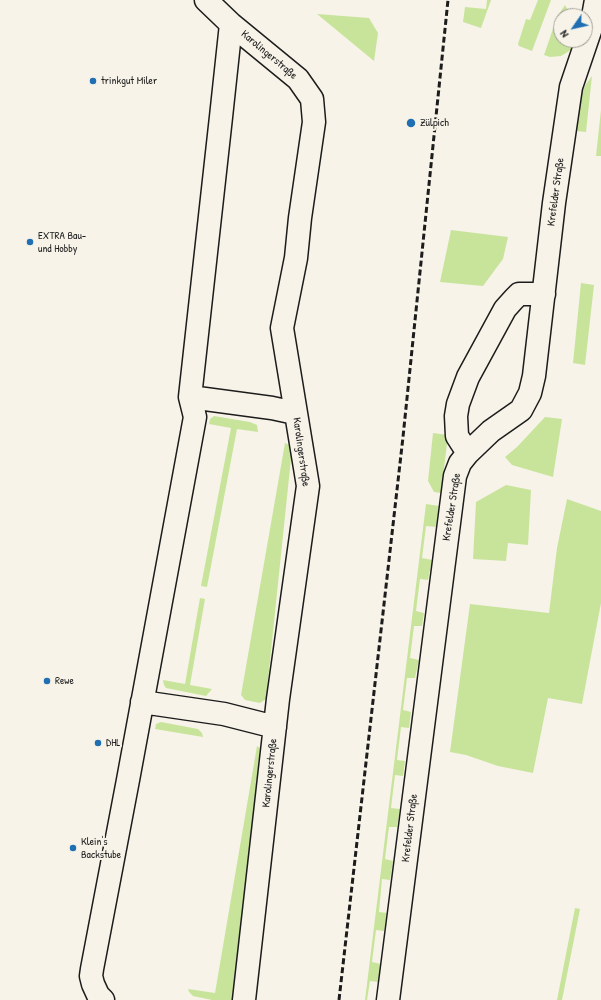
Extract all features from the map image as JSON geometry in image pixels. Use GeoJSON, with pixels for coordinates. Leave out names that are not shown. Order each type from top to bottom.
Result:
{"type":"FeatureCollection","features":[{"type":"Feature","properties":{"kind":"street","name":"Karolingerstraße"},"geometry":{"type":"LineString","coordinates":[[206,0],[230,24],[298,79],[312,99],[314,122],[300,218],[296,258],[282,328],[308,486],[275,727],[244,1000]]}},
{"type":"Feature","properties":{"kind":"street","name":"Krefelder Straße"},"geometry":{"type":"LineString","coordinates":[[388,1000],[455,476],[460,463],[468,453],[491,431],[521,410],[530,393],[534,376],[554,203],[571,87],[596,30],[596,0]]}},
{"type":"Feature","properties":{"kind":"street"},"geometry":{"type":"LineString","coordinates":[[103,1000],[98,995],[93,984],[91,976],[92,969],[195,417],[190,396],[222,117],[230,24]]}},
{"type":"Feature","properties":{"kind":"street"},"geometry":{"type":"LineString","coordinates":[[468,453],[457,436],[456,416],[458,404],[468,377],[505,309],[514,299],[519,294],[544,294]]}},
{"type":"Feature","properties":{"kind":"street"},"geometry":{"type":"LineString","coordinates":[[190,396],[272,408],[295,413]]}},
{"type":"Feature","properties":{"kind":"street"},"geometry":{"type":"LineString","coordinates":[[142,702],[224,714],[275,727]]}},
{"type":"Feature","properties":{"kind":"green space"},"geometry":{"type":"Polygon","coordinates":[[[487,0],[491,0],[481,28],[463,22],[465,7],[486,9],[487,0]]]}},
{"type":"Feature","properties":{"kind":"green space"},"geometry":{"type":"Polygon","coordinates":[[[538,0],[551,0],[532,51],[519,46],[518,44],[526,19],[530,20],[538,0]]]}},
{"type":"Feature","properties":{"kind":"green space"},"geometry":{"type":"Polygon","coordinates":[[[317,14],[369,18],[378,33],[374,61],[317,14]]]}},
{"type":"Feature","properties":{"kind":"green space"},"geometry":{"type":"Polygon","coordinates":[[[553,29],[553,48],[572,48],[561,56],[550,57],[544,55],[553,29]]]}},
{"type":"Feature","properties":{"kind":"green space"},"geometry":{"type":"Polygon","coordinates":[[[592,76],[586,132],[576,131],[579,103],[582,92],[592,76]]]}},
{"type":"Feature","properties":{"kind":"green space"},"geometry":{"type":"Polygon","coordinates":[[[601,110],[601,156],[596,156],[601,110]]]}},
{"type":"Feature","properties":{"kind":"green space"},"geometry":{"type":"Polygon","coordinates":[[[451,230],[508,237],[503,259],[483,286],[440,282],[451,230]]]}},
{"type":"Feature","properties":{"kind":"green space"},"geometry":{"type":"Polygon","coordinates":[[[581,283],[594,285],[585,365],[573,363],[581,283]]]}},
{"type":"Feature","properties":{"kind":"green space"},"geometry":{"type":"Polygon","coordinates":[[[214,416],[250,422],[257,425],[258,432],[237,429],[207,587],[201,586],[231,428],[209,424],[210,419],[214,416]]]}},
{"type":"Feature","properties":{"kind":"green space"},"geometry":{"type":"Polygon","coordinates":[[[545,417],[562,419],[553,477],[512,465],[505,457],[517,447],[545,417]]]}},
{"type":"Feature","properties":{"kind":"green space"},"geometry":{"type":"Polygon","coordinates":[[[433,433],[448,435],[441,493],[434,492],[428,481],[433,433]]]}},
{"type":"Feature","properties":{"kind":"green space"},"geometry":{"type":"Polygon","coordinates":[[[285,443],[292,449],[266,699],[260,703],[245,700],[241,695],[285,443]]]}},
{"type":"Feature","properties":{"kind":"green space"},"geometry":{"type":"Polygon","coordinates":[[[506,485],[531,490],[528,545],[508,543],[506,561],[473,559],[476,502],[506,485]]]}},
{"type":"Feature","properties":{"kind":"green space"},"geometry":{"type":"Polygon","coordinates":[[[567,499],[601,511],[601,603],[582,704],[548,698],[533,773],[498,766],[466,755],[450,752],[470,604],[549,613],[557,548],[567,499]]]}},
{"type":"Feature","properties":{"kind":"green space"},"geometry":{"type":"Polygon","coordinates":[[[426,504],[439,506],[436,527],[426,526],[422,558],[432,560],[428,580],[420,579],[416,611],[424,613],[422,626],[414,626],[410,658],[419,660],[415,678],[407,678],[403,710],[411,712],[409,728],[401,727],[397,760],[405,761],[403,776],[395,775],[391,808],[400,809],[397,827],[389,827],[385,859],[393,861],[390,880],[382,879],[379,912],[387,913],[384,931],[376,930],[372,962],[381,964],[378,982],[370,981],[367,1000],[365,1000],[426,504]]]}},
{"type":"Feature","properties":{"kind":"green space"},"geometry":{"type":"Polygon","coordinates":[[[200,598],[205,599],[190,685],[212,689],[206,696],[166,688],[163,680],[185,684],[200,598]]]}},
{"type":"Feature","properties":{"kind":"green space"},"geometry":{"type":"Polygon","coordinates":[[[161,722],[198,729],[202,733],[203,737],[155,729],[156,724],[161,722]]]}},
{"type":"Feature","properties":{"kind":"green space"},"geometry":{"type":"Polygon","coordinates":[[[257,746],[260,748],[234,1000],[212,1000],[193,996],[188,989],[215,993],[257,746]]]}},
{"type":"Feature","properties":{"kind":"green space"},"geometry":{"type":"Polygon","coordinates":[[[575,908],[580,909],[562,1000],[557,1000],[575,908]]]}},
{"type":"Feature","properties":{"kind":"railway"},"geometry":{"type":"LineString","coordinates":[[339,1000],[403,437],[448,0]]}},
{"type":"Feature","properties":{"kind":"place","name":"trinkgut Miler"},"geometry":{"type":"Point","coordinates":[93,81]}},
{"type":"Feature","properties":{"kind":"place","name":"Zülpich"},"geometry":{"type":"Point","coordinates":[411,123]}},
{"type":"Feature","properties":{"kind":"place","name":"EXTRA Bau- und Hobby"},"geometry":{"type":"Point","coordinates":[30,242]}},
{"type":"Feature","properties":{"kind":"place","name":"Rewe"},"geometry":{"type":"Point","coordinates":[47,681]}},
{"type":"Feature","properties":{"kind":"place","name":"DHL"},"geometry":{"type":"Point","coordinates":[98,743]}},
{"type":"Feature","properties":{"kind":"place","name":"Klein's Backstube"},"geometry":{"type":"Point","coordinates":[73,848]}}]}
